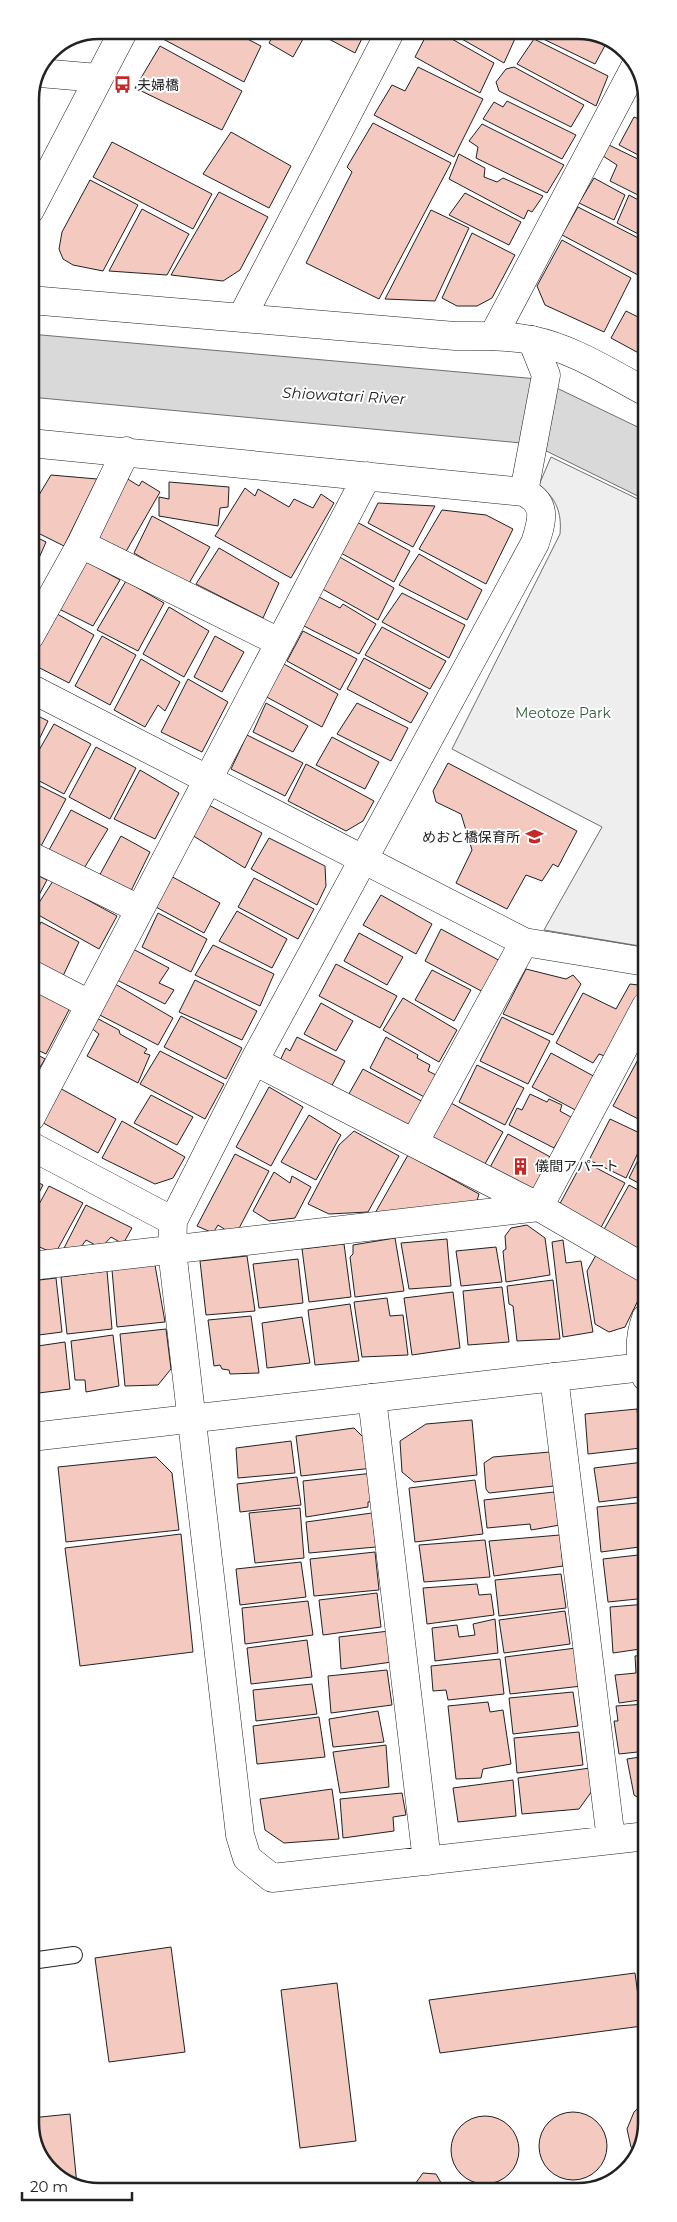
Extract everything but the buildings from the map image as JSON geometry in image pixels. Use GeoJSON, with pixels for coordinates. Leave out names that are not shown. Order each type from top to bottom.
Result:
{"type":"FeatureCollection","features":[{"type":"Feature","properties":{"kind":"street"},"geometry":{"type":"LineString","coordinates":[[39,193],[119,39]]}},
{"type":"Feature","properties":{"kind":"street"},"geometry":{"type":"LineString","coordinates":[[242,317],[386,39]]}},
{"type":"Feature","properties":{"kind":"street"},"geometry":{"type":"LineString","coordinates":[[44,73],[98,78]]}},
{"type":"Feature","properties":{"kind":"street"},"geometry":{"type":"LineString","coordinates":[[493,336],[633,73]]}},
{"type":"Feature","properties":{"kind":"street"},"geometry":{"type":"LineString","coordinates":[[39,301],[455,336],[493,336],[532,340],[565,350],[638,388]]}},
{"type":"Feature","properties":{"kind":"street"},"geometry":{"type":"LineString","coordinates":[[524,492],[546,375],[532,340]]}},
{"type":"Feature","properties":{"kind":"street"},"geometry":{"type":"LineString","coordinates":[[39,444],[524,492],[533,496],[542,513],[541,524],[535,543],[254,1061],[173,1221],[172,1250],[240,1835],[247,1858],[272,1878],[638,1837]]}},
{"type":"Feature","properties":{"kind":"street"},"geometry":{"type":"LineString","coordinates":[[39,620],[81,544],[126,451]]}},
{"type":"Feature","properties":{"kind":"street"},"geometry":{"type":"LineString","coordinates":[[39,1102],[367,476]]}},
{"type":"Feature","properties":{"kind":"street"},"geometry":{"type":"LineString","coordinates":[[81,544],[279,642]]}},
{"type":"Feature","properties":{"kind":"street"},"geometry":{"type":"LineString","coordinates":[[39,693],[524,942],[638,961]]}},
{"type":"Feature","properties":{"kind":"street"},"geometry":{"type":"LineString","coordinates":[[39,860],[139,909]]}},
{"type":"Feature","properties":{"kind":"street"},"geometry":{"type":"LineString","coordinates":[[414,1143],[524,942]]}},
{"type":"Feature","properties":{"kind":"street"},"geometry":{"type":"LineString","coordinates":[[39,978],[90,1004]]}},
{"type":"Feature","properties":{"kind":"street"},"geometry":{"type":"LineString","coordinates":[[538,1208],[638,1021]]}},
{"type":"Feature","properties":{"kind":"street"},"geometry":{"type":"LineString","coordinates":[[254,1061],[538,1208],[638,1264]]}},
{"type":"Feature","properties":{"kind":"street"},"geometry":{"type":"LineString","coordinates":[[39,1150],[173,1221]]}},
{"type":"Feature","properties":{"kind":"street"},"geometry":{"type":"LineString","coordinates":[[39,1265],[538,1208]]}},
{"type":"Feature","properties":{"kind":"street"},"geometry":{"type":"LineString","coordinates":[[39,1436],[554,1377],[638,1372]]}},
{"type":"Feature","properties":{"kind":"street"},"geometry":{"type":"LineString","coordinates":[[554,1377],[611,1840]]}},
{"type":"Feature","properties":{"kind":"street"},"geometry":{"type":"LineString","coordinates":[[372,1398],[427,1861]]}},
{"type":"Feature","properties":{"kind":"lane"},"geometry":{"type":"LineString","coordinates":[[39,1960],[74,1955]]}},
{"type":"Feature","properties":{"kind":"green space","name":"Meotoze Park"},"geometry":{"type":"Polygon","coordinates":[[[551,457],[638,499],[638,946],[544,930],[602,827],[452,749],[560,534],[560,519],[557,506],[550,495],[539,485],[551,457]]]}},
{"type":"Feature","properties":{"kind":"water","name":"Shiowatari River"},"geometry":{"type":"Polygon","coordinates":[[[39,335],[538,379],[638,427],[638,496],[532,444],[39,398],[39,335]]]}},
{"type":"Feature","properties":{"kind":"place","name":"夫婦橋"},"geometry":{"type":"Point","coordinates":[123,85]}},
{"type":"Feature","properties":{"kind":"place","name":"めおと橋保育所"},"geometry":{"type":"Point","coordinates":[534,837]}},
{"type":"Feature","properties":{"kind":"place","name":"儀間アパート"},"geometry":{"type":"Point","coordinates":[521,1166]}}]}
